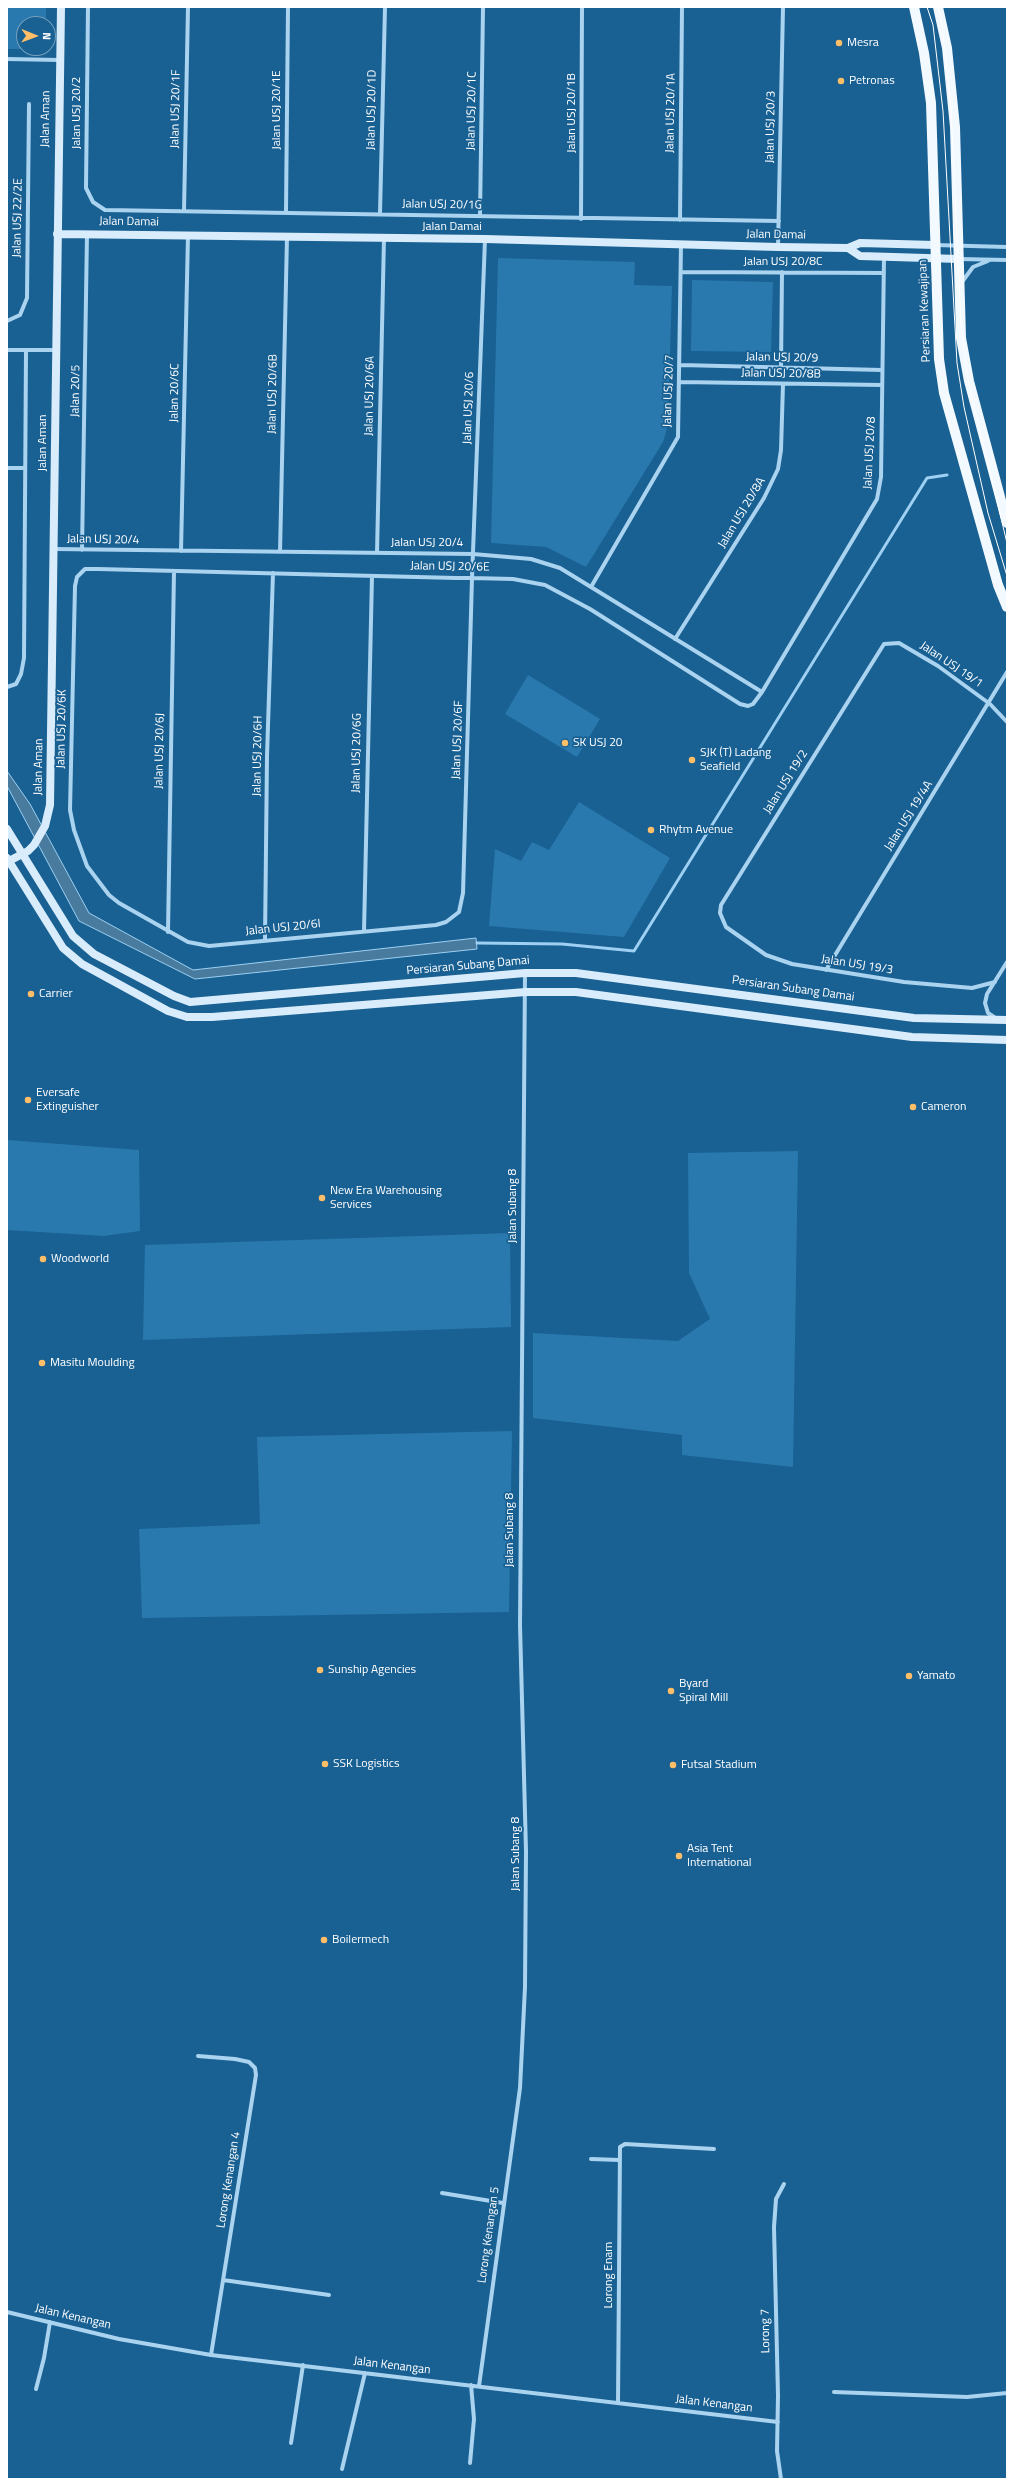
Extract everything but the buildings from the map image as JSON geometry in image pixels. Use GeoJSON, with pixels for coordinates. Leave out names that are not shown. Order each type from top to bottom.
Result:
{"type":"FeatureCollection","features":[{"type":"Feature","properties":{"kind":"main road","name":"Persiaran Kewajipan"},"geometry":{"type":"LineString","coordinates":[[914,7],[924,53],[930,103],[939,358],[944,393],[998,585],[1007,607]]}},
{"type":"Feature","properties":{"kind":"main road"},"geometry":{"type":"LineString","coordinates":[[938,7],[947,48],[952,90],[962,338],[969,382],[1007,523]]}},
{"type":"Feature","properties":{"kind":"street","name":"Jalan Aman"},"geometry":{"type":"LineString","coordinates":[[8,860],[25,853],[40,836],[48,815],[54,549],[55,350],[60,7]]}},
{"type":"Feature","properties":{"kind":"street","name":"Jalan USJ 20/2"},"geometry":{"type":"LineString","coordinates":[[88,7],[86,188],[93,202],[105,210]]}},
{"type":"Feature","properties":{"kind":"street","name":"Jalan USJ 20/1F"},"geometry":{"type":"LineString","coordinates":[[184,211],[188,7]]}},
{"type":"Feature","properties":{"kind":"street","name":"Jalan USJ 20/1E"},"geometry":{"type":"LineString","coordinates":[[286,212],[288,7]]}},
{"type":"Feature","properties":{"kind":"street","name":"Jalan USJ 20/1D"},"geometry":{"type":"LineString","coordinates":[[380,213],[385,7]]}},
{"type":"Feature","properties":{"kind":"street","name":"Jalan USJ 20/1C"},"geometry":{"type":"LineString","coordinates":[[480,216],[483,7]]}},
{"type":"Feature","properties":{"kind":"street","name":"Jalan USJ 20/1B"},"geometry":{"type":"LineString","coordinates":[[581,219],[582,7]]}},
{"type":"Feature","properties":{"kind":"street","name":"Jalan USJ 20/1A"},"geometry":{"type":"LineString","coordinates":[[680,220],[682,7]]}},
{"type":"Feature","properties":{"kind":"street","name":"Jalan USJ 20/3"},"geometry":{"type":"LineString","coordinates":[[778,247],[783,7]]}},
{"type":"Feature","properties":{"kind":"street"},"geometry":{"type":"LineString","coordinates":[[7,59],[59,60]]}},
{"type":"Feature","properties":{"kind":"street","name":"Jalan USJ 22/2E"},"geometry":{"type":"LineString","coordinates":[[7,321],[20,315],[27,298],[29,104]]}},
{"type":"Feature","properties":{"kind":"street","name":"Jalan USJ 20/1G"},"geometry":{"type":"LineString","coordinates":[[105,210],[380,213],[581,219],[779,221]]}},
{"type":"Feature","properties":{"kind":"street","name":"Jalan Damai"},"geometry":{"type":"LineString","coordinates":[[57,234],[87,233],[188,236],[485,239],[848,248],[860,243],[935,245]]}},
{"type":"Feature","properties":{"kind":"street","name":"Jalan 20/5"},"geometry":{"type":"LineString","coordinates":[[82,550],[87,233]]}},
{"type":"Feature","properties":{"kind":"street","name":"Jalan 20/6C"},"geometry":{"type":"LineString","coordinates":[[181,551],[188,236]]}},
{"type":"Feature","properties":{"kind":"street","name":"Jalan USJ 20/6B"},"geometry":{"type":"LineString","coordinates":[[280,552],[287,237]]}},
{"type":"Feature","properties":{"kind":"street","name":"Jalan USJ 20/6A"},"geometry":{"type":"LineString","coordinates":[[377,553],[384,238]]}},
{"type":"Feature","properties":{"kind":"street","name":"Jalan USJ 20/6"},"geometry":{"type":"LineString","coordinates":[[472,578],[485,239]]}},
{"type":"Feature","properties":{"kind":"street","name":"Jalan USJ 20/7"},"geometry":{"type":"LineString","coordinates":[[591,587],[674,447],[679,427],[682,244]]}},
{"type":"Feature","properties":{"kind":"street"},"geometry":{"type":"LineString","coordinates":[[935,245],[1007,247]]}},
{"type":"Feature","properties":{"kind":"street","name":"Jalan Damai"},"geometry":{"type":"LineString","coordinates":[[848,248],[860,256],[959,259]]}},
{"type":"Feature","properties":{"kind":"street","name":"Jalan USJ 20/8"},"geometry":{"type":"LineString","coordinates":[[762,692],[877,499],[881,477],[884,257]]}},
{"type":"Feature","properties":{"kind":"street"},"geometry":{"type":"LineString","coordinates":[[959,259],[1007,260]]}},
{"type":"Feature","properties":{"kind":"street"},"geometry":{"type":"LineString","coordinates":[[960,288],[963,279],[973,267],[990,260]]}},
{"type":"Feature","properties":{"kind":"street","name":"Jalan USJ 20/8C"},"geometry":{"type":"LineString","coordinates":[[682,272],[884,273]]}},
{"type":"Feature","properties":{"kind":"street"},"geometry":{"type":"LineString","coordinates":[[781,368],[782,272]]}},
{"type":"Feature","properties":{"kind":"street"},"geometry":{"type":"LineString","coordinates":[[7,350],[55,350]]}},
{"type":"Feature","properties":{"kind":"street"},"geometry":{"type":"LineString","coordinates":[[7,687],[14,686],[19,680],[24,658],[26,350]]}},
{"type":"Feature","properties":{"kind":"street","name":"Jalan USJ 20/9"},"geometry":{"type":"LineString","coordinates":[[681,365],[882,370]]}},
{"type":"Feature","properties":{"kind":"street","name":"Jalan USJ 20/8B"},"geometry":{"type":"LineString","coordinates":[[680,382],[882,385]]}},
{"type":"Feature","properties":{"kind":"street","name":"Jalan USJ 20/8A"},"geometry":{"type":"LineString","coordinates":[[675,639],[764,498],[778,469],[781,450],[784,384]]}},
{"type":"Feature","properties":{"kind":"street"},"geometry":{"type":"LineString","coordinates":[[7,468],[25,468]]}},
{"type":"Feature","properties":{"kind":"street","name":"Jalan USJ 20/4"},"geometry":{"type":"LineString","coordinates":[[54,549],[473,554],[514,556],[547,563],[560,568],[762,692]]}},
{"type":"Feature","properties":{"kind":"street","name":"Jalan USJ 20/6K"},"geometry":{"type":"LineString","coordinates":[[98,569],[85,569],[77,577],[75,586],[70,810],[79,849],[87,866],[109,895]]}},
{"type":"Feature","properties":{"kind":"street","name":"Jalan USJ 20/6E"},"geometry":{"type":"LineString","coordinates":[[98,569],[513,579],[545,585],[590,609],[740,704],[753,704],[762,692]]}},
{"type":"Feature","properties":{"kind":"street","name":"Jalan USJ 20/6J"},"geometry":{"type":"LineString","coordinates":[[168,932],[174,571]]}},
{"type":"Feature","properties":{"kind":"street","name":"Jalan USJ 20/6H"},"geometry":{"type":"LineString","coordinates":[[265,940],[267,756],[273,573]]}},
{"type":"Feature","properties":{"kind":"street","name":"Jalan USJ 20/6G"},"geometry":{"type":"LineString","coordinates":[[364,931],[372,576]]}},
{"type":"Feature","properties":{"kind":"street","name":"Jalan USJ 20/6F"},"geometry":{"type":"LineString","coordinates":[[462,902],[472,578]]}},
{"type":"Feature","properties":{"kind":"street","name":"Jalan USJ 19/1"},"geometry":{"type":"LineString","coordinates":[[879,650],[884,644],[899,643],[938,666],[990,704],[1007,722]]}},
{"type":"Feature","properties":{"kind":"street","name":"Jalan USJ 19/2"},"geometry":{"type":"LineString","coordinates":[[726,927],[720,913],[721,905],[879,650]]}},
{"type":"Feature","properties":{"kind":"street","name":"Jalan USJ 19/4A"},"geometry":{"type":"LineString","coordinates":[[826,970],[990,704],[1007,672]]}},
{"type":"Feature","properties":{"kind":"street","name":"Persiaran Subang Damai"},"geometry":{"type":"LineString","coordinates":[[7,829],[25,853],[73,936],[94,954],[174,996],[190,1002],[525,972],[576,973],[617,977],[914,1018],[1006,1020]]}},
{"type":"Feature","properties":{"kind":"street"},"geometry":{"type":"LineString","coordinates":[[8,860],[63,948],[82,964],[168,1011],[188,1017],[212,1017],[526,992],[576,992],[912,1038],[1007,1040]]}},
{"type":"Feature","properties":{"kind":"street","name":"Jalan USJ 20/6I"},"geometry":{"type":"LineString","coordinates":[[109,895],[168,932],[188,942],[209,946],[436,925],[446,922],[459,912],[462,902]]}},
{"type":"Feature","properties":{"kind":"street","name":"Jalan USJ 19/3"},"geometry":{"type":"LineString","coordinates":[[726,927],[766,955],[792,964],[904,982],[972,988],[995,982]]}},
{"type":"Feature","properties":{"kind":"street"},"geometry":{"type":"LineString","coordinates":[[1006,1020],[991,1017],[985,1003],[987,994],[1007,962]]}},
{"type":"Feature","properties":{"kind":"street","name":"Jalan Subang 8"},"geometry":{"type":"LineString","coordinates":[[520,2088],[526,1889],[520,1625],[525,972]]}},
{"type":"Feature","properties":{"kind":"street","name":"Lorong Kenangan 4"},"geometry":{"type":"LineString","coordinates":[[198,2056],[235,2059],[249,2062],[255,2068],[256,2075],[211,2355]]}},
{"type":"Feature","properties":{"kind":"street","name":"Lorong Kenangan 5"},"geometry":{"type":"LineString","coordinates":[[479,2386],[520,2088]]}},
{"type":"Feature","properties":{"kind":"street","name":"Lorong Enam"},"geometry":{"type":"LineString","coordinates":[[618,2403],[620,2147],[625,2144],[714,2149]]}},
{"type":"Feature","properties":{"kind":"street"},"geometry":{"type":"LineString","coordinates":[[591,2159],[619,2160]]}},
{"type":"Feature","properties":{"kind":"street","name":"Lorong 7"},"geometry":{"type":"LineString","coordinates":[[781,2479],[777,2451],[778,2422],[774,2227],[776,2199],[784,2184]]}},
{"type":"Feature","properties":{"kind":"street"},"geometry":{"type":"LineString","coordinates":[[442,2193],[503,2203]]}},
{"type":"Feature","properties":{"kind":"street"},"geometry":{"type":"LineString","coordinates":[[223,2280],[329,2295]]}},
{"type":"Feature","properties":{"kind":"street","name":"Jalan Kenangan"},"geometry":{"type":"LineString","coordinates":[[7,2312],[119,2339],[211,2355],[778,2422]]}},
{"type":"Feature","properties":{"kind":"street"},"geometry":{"type":"LineString","coordinates":[[36,2388],[44,2358],[50,2322]]}},
{"type":"Feature","properties":{"kind":"street"},"geometry":{"type":"LineString","coordinates":[[291,2443],[303,2365]]}},
{"type":"Feature","properties":{"kind":"street"},"geometry":{"type":"LineString","coordinates":[[342,2469],[365,2372]]}},
{"type":"Feature","properties":{"kind":"street"},"geometry":{"type":"LineString","coordinates":[[470,2463],[474,2419],[471,2385]]}},
{"type":"Feature","properties":{"kind":"street"},"geometry":{"type":"LineString","coordinates":[[834,2392],[967,2397],[1007,2393]]}},
{"type":"Feature","properties":{"kind":"shaded area"},"geometry":{"type":"Polygon","coordinates":[[[7,7],[46,7],[46,16],[16,16],[16,49],[7,49],[7,7]]]}},
{"type":"Feature","properties":{"kind":"shaded area"},"geometry":{"type":"Polygon","coordinates":[[[498,258],[635,262],[634,285],[672,286],[668,425],[663,442],[586,567],[546,547],[491,543],[498,258]]]}},
{"type":"Feature","properties":{"kind":"shaded area"},"geometry":{"type":"Polygon","coordinates":[[[692,280],[773,282],[771,352],[691,351],[692,280]]]}},
{"type":"Feature","properties":{"kind":"shaded area"},"geometry":{"type":"Polygon","coordinates":[[[528,675],[600,719],[577,757],[505,714],[528,675]]]}},
{"type":"Feature","properties":{"kind":"shaded area"},"geometry":{"type":"Polygon","coordinates":[[[7,771],[30,804],[89,913],[193,970],[476,938],[477,949],[195,979],[79,921],[7,786],[7,771]]]}},
{"type":"Feature","properties":{"kind":"shaded area"},"geometry":{"type":"Polygon","coordinates":[[[579,802],[670,858],[624,937],[489,926],[495,849],[521,861],[532,842],[549,850],[579,802]]]}},
{"type":"Feature","properties":{"kind":"shaded area"},"geometry":{"type":"Polygon","coordinates":[[[7,1140],[139,1150],[140,1231],[104,1236],[7,1230],[7,1140]]]}},
{"type":"Feature","properties":{"kind":"shaded area"},"geometry":{"type":"Polygon","coordinates":[[[798,1151],[793,1467],[682,1455],[682,1435],[533,1418],[533,1333],[678,1341],[710,1319],[689,1273],[688,1153],[798,1151]]]}},
{"type":"Feature","properties":{"kind":"shaded area"},"geometry":{"type":"Polygon","coordinates":[[[510,1233],[511,1327],[143,1340],[145,1245],[510,1233]]]}},
{"type":"Feature","properties":{"kind":"shaded area"},"geometry":{"type":"Polygon","coordinates":[[[512,1431],[509,1612],[142,1618],[139,1529],[260,1524],[257,1437],[512,1431]]]}},
{"type":"Feature","properties":{"kind":"waterway"},"geometry":{"type":"LineString","coordinates":[[477,943],[562,944],[634,951],[927,478],[947,475]]}},
{"type":"Feature","properties":{"kind":"tram line"},"geometry":{"type":"LineString","coordinates":[[927,7],[933,25],[943,111],[957,363],[964,407],[988,513],[1007,576]]}},
{"type":"Feature","properties":{"kind":"tram line"},"geometry":{"type":"LineString","coordinates":[[938,7],[942,24],[951,108],[961,326],[968,380],[1007,543]]}},
{"type":"Feature","properties":{"kind":"place","name":"Mesra"},"geometry":{"type":"Point","coordinates":[839,43]}},
{"type":"Feature","properties":{"kind":"place","name":"Petronas"},"geometry":{"type":"Point","coordinates":[841,81]}},
{"type":"Feature","properties":{"kind":"place","name":"SK USJ 20"},"geometry":{"type":"Point","coordinates":[565,743]}},
{"type":"Feature","properties":{"kind":"place","name":"SJK (T) Ladang Seafield"},"geometry":{"type":"Point","coordinates":[692,760]}},
{"type":"Feature","properties":{"kind":"place","name":"Rhytm Avenue"},"geometry":{"type":"Point","coordinates":[651,830]}},
{"type":"Feature","properties":{"kind":"place","name":"Carrier"},"geometry":{"type":"Point","coordinates":[31,994]}},
{"type":"Feature","properties":{"kind":"place","name":"Eversafe Extinguisher"},"geometry":{"type":"Point","coordinates":[28,1100]}},
{"type":"Feature","properties":{"kind":"place","name":"Cameron"},"geometry":{"type":"Point","coordinates":[913,1107]}},
{"type":"Feature","properties":{"kind":"place","name":"New Era Warehousing Services"},"geometry":{"type":"Point","coordinates":[322,1198]}},
{"type":"Feature","properties":{"kind":"place","name":"Woodworld"},"geometry":{"type":"Point","coordinates":[43,1259]}},
{"type":"Feature","properties":{"kind":"place","name":"Masitu Moulding"},"geometry":{"type":"Point","coordinates":[42,1363]}},
{"type":"Feature","properties":{"kind":"place","name":"Sunship Agencies"},"geometry":{"type":"Point","coordinates":[320,1670]}},
{"type":"Feature","properties":{"kind":"place","name":"Yamato"},"geometry":{"type":"Point","coordinates":[909,1676]}},
{"type":"Feature","properties":{"kind":"place","name":"Byard Spiral Mill"},"geometry":{"type":"Point","coordinates":[671,1691]}},
{"type":"Feature","properties":{"kind":"place","name":"SSK Logistics"},"geometry":{"type":"Point","coordinates":[325,1764]}},
{"type":"Feature","properties":{"kind":"place","name":"Futsal Stadium"},"geometry":{"type":"Point","coordinates":[673,1765]}},
{"type":"Feature","properties":{"kind":"place","name":"Asia Tent International"},"geometry":{"type":"Point","coordinates":[679,1856]}},
{"type":"Feature","properties":{"kind":"place","name":"Boilermech"},"geometry":{"type":"Point","coordinates":[324,1940]}}]}
